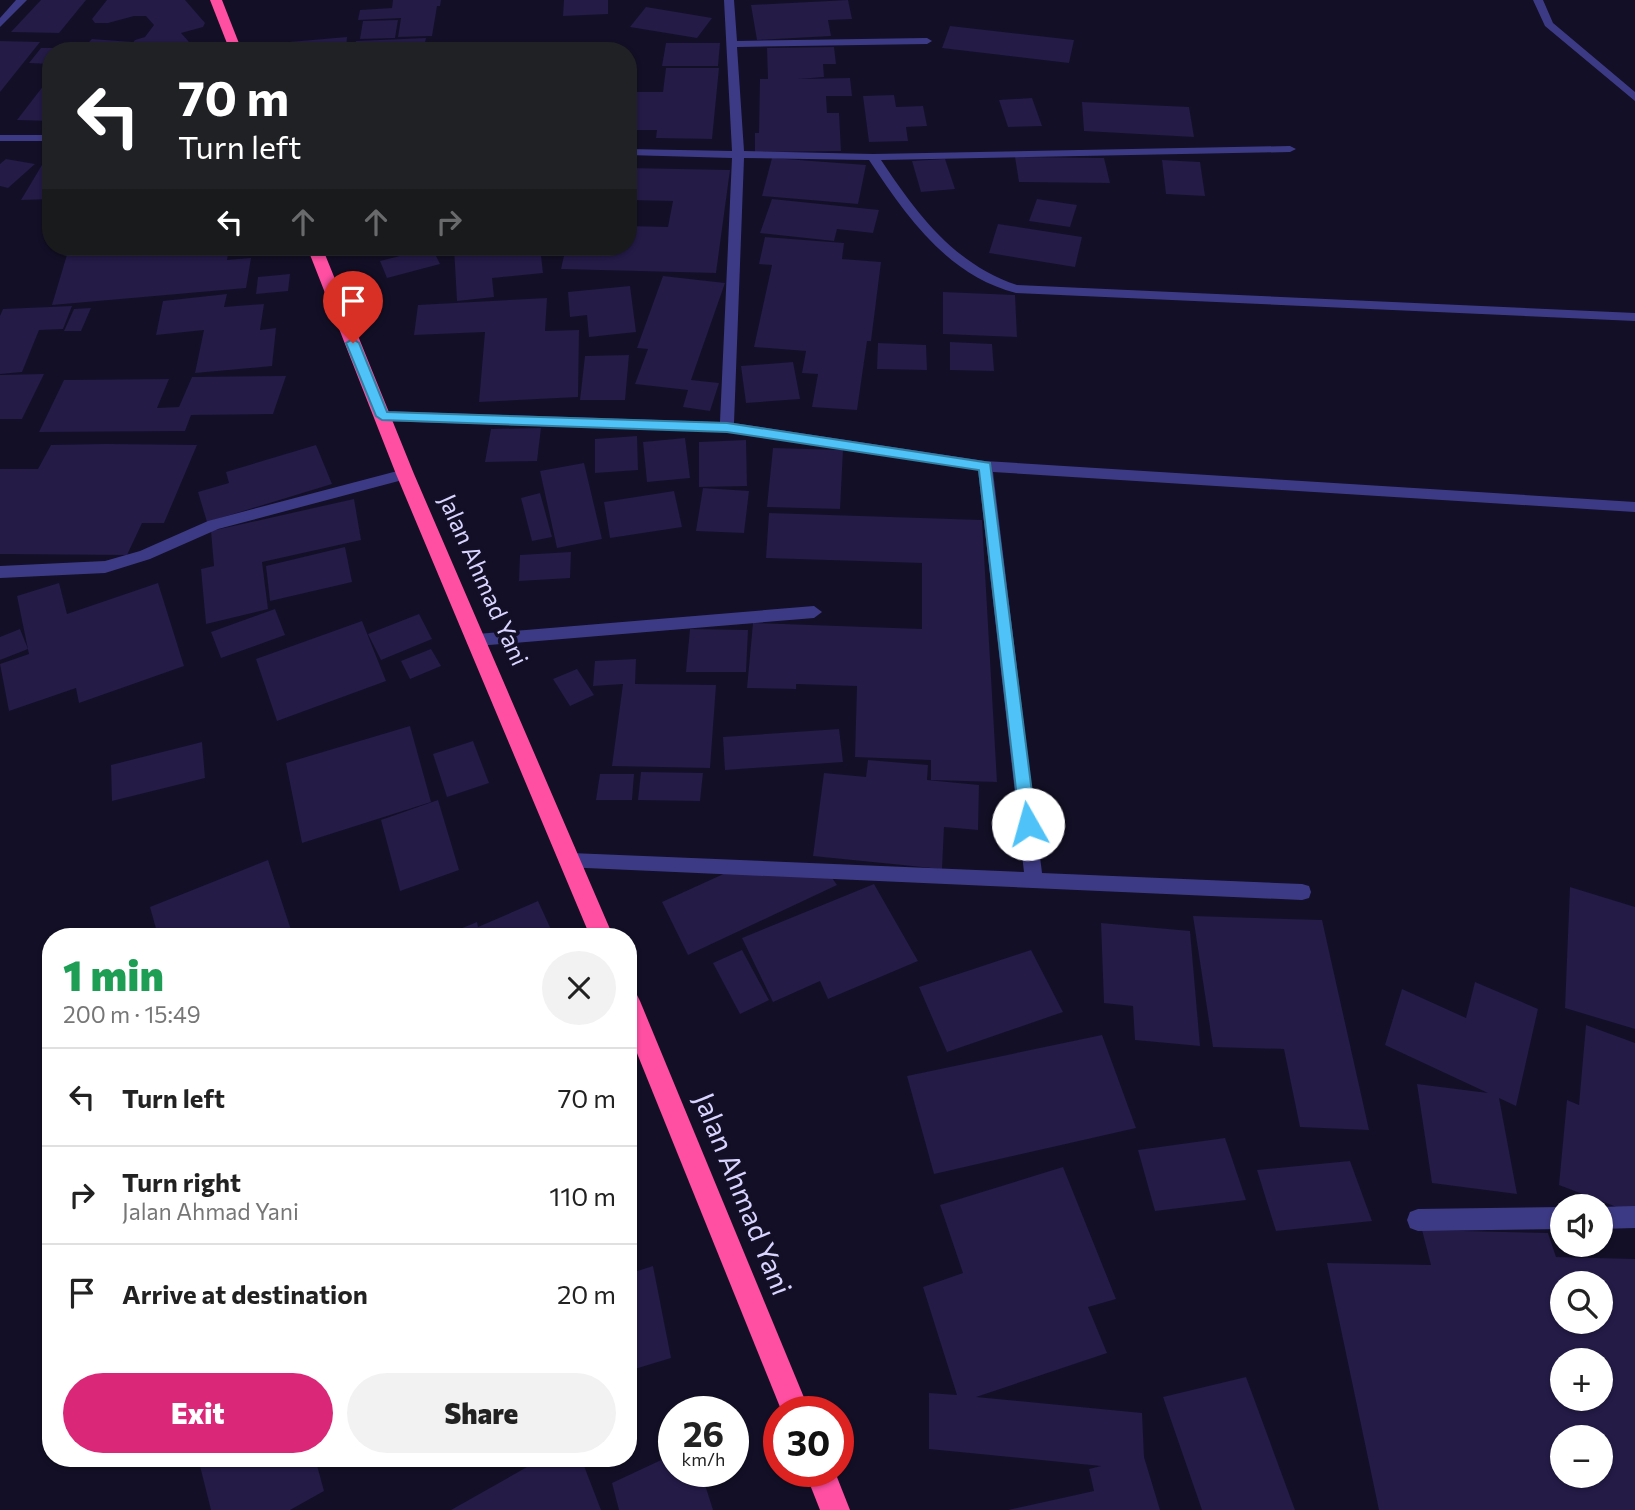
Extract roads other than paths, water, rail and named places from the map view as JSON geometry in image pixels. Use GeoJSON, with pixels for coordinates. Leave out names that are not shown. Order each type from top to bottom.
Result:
{"type":"FeatureCollection","features":[{"type":"Feature","properties":{"kind":"highway"},"geometry":{"type":"LineString","coordinates":[[216,0],[232,42]]}},
{"type":"Feature","properties":{"kind":"highway","name":"Jalan Ahmad Yani"},"geometry":{"type":"LineString","coordinates":[[318,256],[405,474],[599,928]]}},
{"type":"Feature","properties":{"kind":"highway","name":"Jalan Ahmad Yani"},"geometry":{"type":"LineString","coordinates":[[637,1023],[789,1396]]}},
{"type":"Feature","properties":{"kind":"highway"},"geometry":{"type":"LineString","coordinates":[[826,1487],[835,1510]]}},
{"type":"Feature","properties":{"kind":"street"},"geometry":{"type":"LineString","coordinates":[[0,24],[22,0]]}},
{"type":"Feature","properties":{"kind":"street"},"geometry":{"type":"LineString","coordinates":[[727,427],[738,155],[729,0]]}},
{"type":"Feature","properties":{"kind":"street"},"geometry":{"type":"LineString","coordinates":[[1538,0],[1549,24],[1635,98]]}},
{"type":"Feature","properties":{"kind":"street"},"geometry":{"type":"LineString","coordinates":[[732,44],[927,41]]}},
{"type":"Feature","properties":{"kind":"street"},"geometry":{"type":"LineString","coordinates":[[0,138],[42,138]]}},
{"type":"Feature","properties":{"kind":"street"},"geometry":{"type":"LineString","coordinates":[[637,152],[873,157],[1290,149]]}},
{"type":"Feature","properties":{"kind":"street"},"geometry":{"type":"LineString","coordinates":[[873,157],[916,222],[973,272],[998,285],[1016,289],[1635,317]]}},
{"type":"Feature","properties":{"kind":"street"},"geometry":{"type":"LineString","coordinates":[[382,416],[727,427],[985,466],[1635,507]]}},
{"type":"Feature","properties":{"kind":"street"},"geometry":{"type":"LineString","coordinates":[[985,466],[1034,880]]}},
{"type":"Feature","properties":{"kind":"street"},"geometry":{"type":"LineString","coordinates":[[0,572],[105,566],[145,555],[213,525],[252,513],[405,474]]}},
{"type":"Feature","properties":{"kind":"street"},"geometry":{"type":"LineString","coordinates":[[477,640],[814,612]]}},
{"type":"Feature","properties":{"kind":"street"},"geometry":{"type":"LineString","coordinates":[[571,861],[1302,892]]}},
{"type":"Feature","properties":{"kind":"street"},"geometry":{"type":"LineString","coordinates":[[1613,1218],[1635,1217]]}},
{"type":"Feature","properties":{"kind":"street"},"geometry":{"type":"LineString","coordinates":[[1418,1220],[1550,1218]]}}]}
